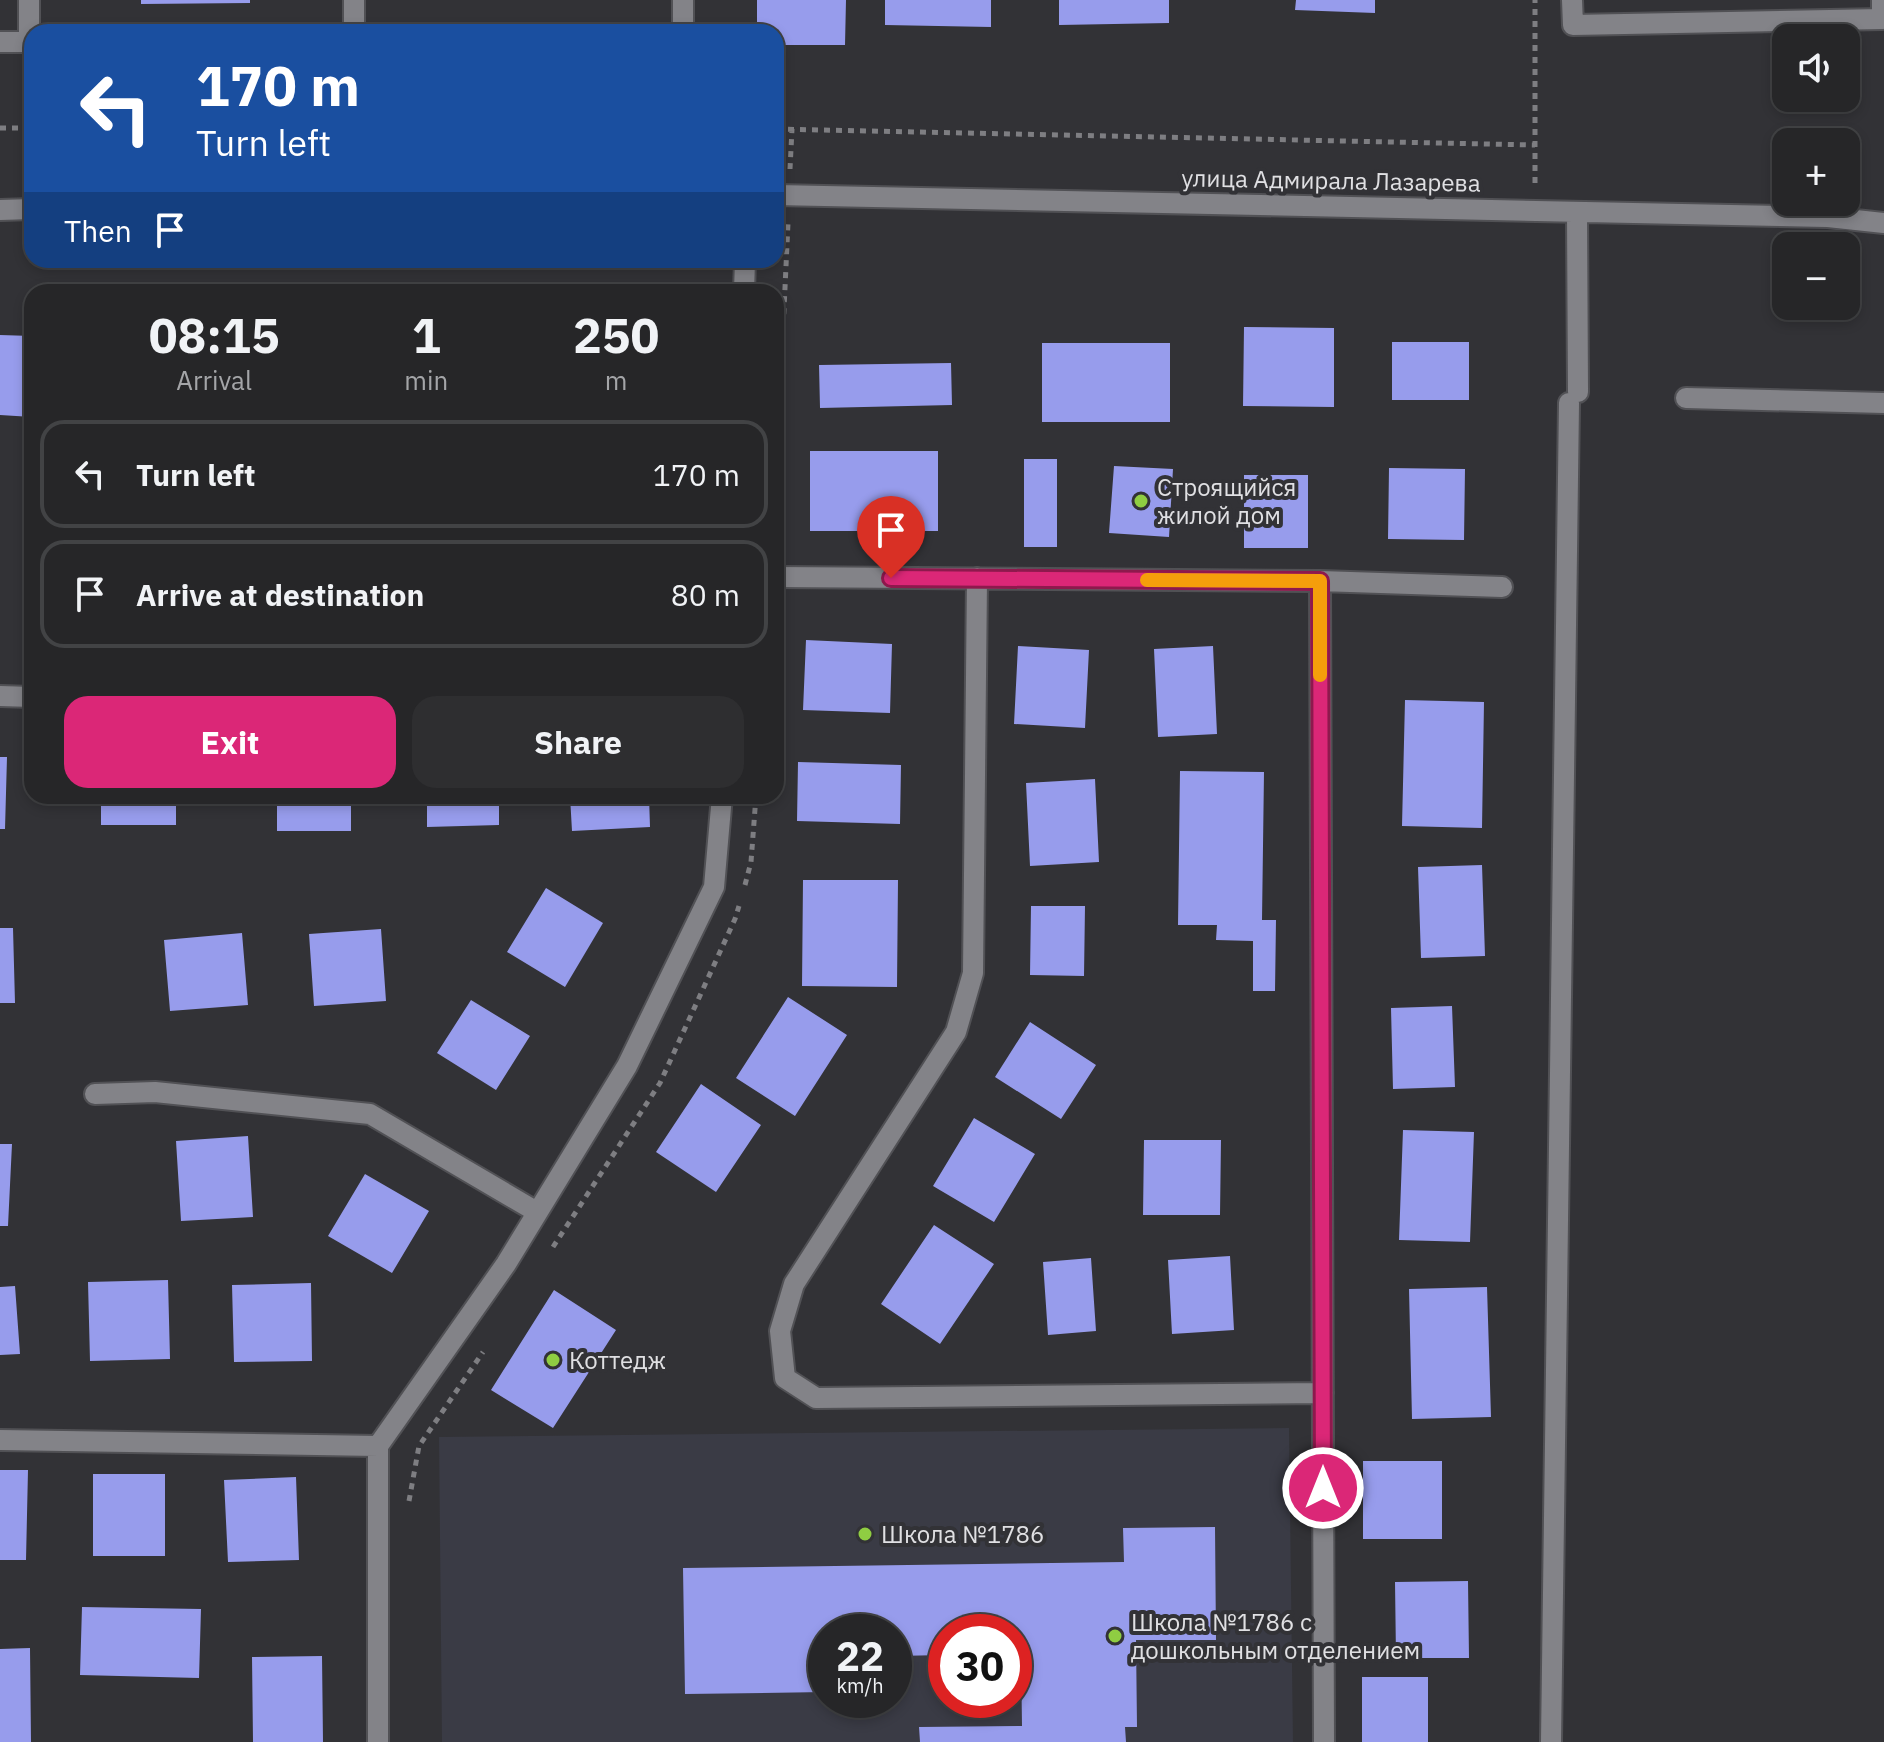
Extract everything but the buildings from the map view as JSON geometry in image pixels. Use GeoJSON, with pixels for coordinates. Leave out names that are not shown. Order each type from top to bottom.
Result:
{"type":"FeatureCollection","features":[{"type":"Feature","properties":{"kind":"street"},"geometry":{"type":"LineString","coordinates":[[29,0],[30,24]]}},
{"type":"Feature","properties":{"kind":"street"},"geometry":{"type":"LineString","coordinates":[[354,0],[354,24]]}},
{"type":"Feature","properties":{"kind":"street"},"geometry":{"type":"LineString","coordinates":[[683,0],[683,24]]}},
{"type":"Feature","properties":{"kind":"street"},"geometry":{"type":"LineString","coordinates":[[1572,0],[1573,25],[1882,19],[1882,0]]}},
{"type":"Feature","properties":{"kind":"street"},"geometry":{"type":"LineString","coordinates":[[0,42],[24,42]]}},
{"type":"Feature","properties":{"kind":"street","name":"улица Адмирала Лазарева"},"geometry":{"type":"LineString","coordinates":[[784,195],[1828,217],[1884,223]]}},
{"type":"Feature","properties":{"kind":"street"},"geometry":{"type":"LineString","coordinates":[[0,210],[24,209]]}},
{"type":"Feature","properties":{"kind":"street"},"geometry":{"type":"LineString","coordinates":[[1551,1742],[1577,212]]}},
{"type":"Feature","properties":{"kind":"street"},"geometry":{"type":"LineString","coordinates":[[1686,398],[1884,403]]}},
{"type":"Feature","properties":{"kind":"street"},"geometry":{"type":"LineString","coordinates":[[784,577],[1320,581],[1502,587]]}},
{"type":"Feature","properties":{"kind":"street"},"geometry":{"type":"LineString","coordinates":[[977,578],[973,973],[956,1032],[794,1284],[780,1331],[785,1378],[816,1398],[1323,1393]]}},
{"type":"Feature","properties":{"kind":"street"},"geometry":{"type":"LineString","coordinates":[[1320,581],[1324,1742]]}},
{"type":"Feature","properties":{"kind":"street"},"geometry":{"type":"LineString","coordinates":[[0,696],[24,697]]}},
{"type":"Feature","properties":{"kind":"street"},"geometry":{"type":"LineString","coordinates":[[378,1742],[378,1446],[506,1264],[627,1066],[714,887],[721,804]]}},
{"type":"Feature","properties":{"kind":"street"},"geometry":{"type":"LineString","coordinates":[[95,1094],[155,1092],[370,1114],[537,1212]]}},
{"type":"Feature","properties":{"kind":"street"},"geometry":{"type":"LineString","coordinates":[[0,1440],[378,1446]]}},
{"type":"Feature","properties":{"kind":"path"},"geometry":{"type":"LineString","coordinates":[[1535,0],[1535,191]]}},
{"type":"Feature","properties":{"kind":"path"},"geometry":{"type":"LineString","coordinates":[[0,128],[24,128]]}},
{"type":"Feature","properties":{"kind":"path"},"geometry":{"type":"LineString","coordinates":[[784,129],[1535,145]]}},
{"type":"Feature","properties":{"kind":"path"},"geometry":{"type":"LineString","coordinates":[[784,182],[792,129]]}},
{"type":"Feature","properties":{"kind":"path"},"geometry":{"type":"LineString","coordinates":[[743,891],[751,862],[755,804]]}},
{"type":"Feature","properties":{"kind":"path"},"geometry":{"type":"LineString","coordinates":[[552,1248],[660,1083],[739,905]]}},
{"type":"Feature","properties":{"kind":"path"},"geometry":{"type":"LineString","coordinates":[[406,1515],[419,1446],[490,1341]]}},
{"type":"Feature","properties":{"kind":"shaded area","name":"Школа №1786"},"geometry":{"type":"Polygon","coordinates":[[[1289,1428],[1293,1742],[442,1742],[439,1437],[1289,1428]]]}},
{"type":"Feature","properties":{"kind":"slow traffic"},"geometry":{"type":"LineString","coordinates":[[1147,580],[1320,581],[1320,675]]}},
{"type":"Feature","properties":{"kind":"place","name":"Строящийся жилой дом"},"geometry":{"type":"Point","coordinates":[1141,501]}},
{"type":"Feature","properties":{"kind":"place","name":"Коттедж"},"geometry":{"type":"Point","coordinates":[553,1360]}},
{"type":"Feature","properties":{"kind":"place","name":"Школа №1786"},"geometry":{"type":"Point","coordinates":[865,1534]}},
{"type":"Feature","properties":{"kind":"place","name":"Школа №1786 с дошкольным отделением"},"geometry":{"type":"Point","coordinates":[1115,1636]}},
{"type":"Feature","properties":{"kind":"route"},"geometry":{"type":"LineString","coordinates":[[891,578],[1320,581],[1323,1488]]}}]}
